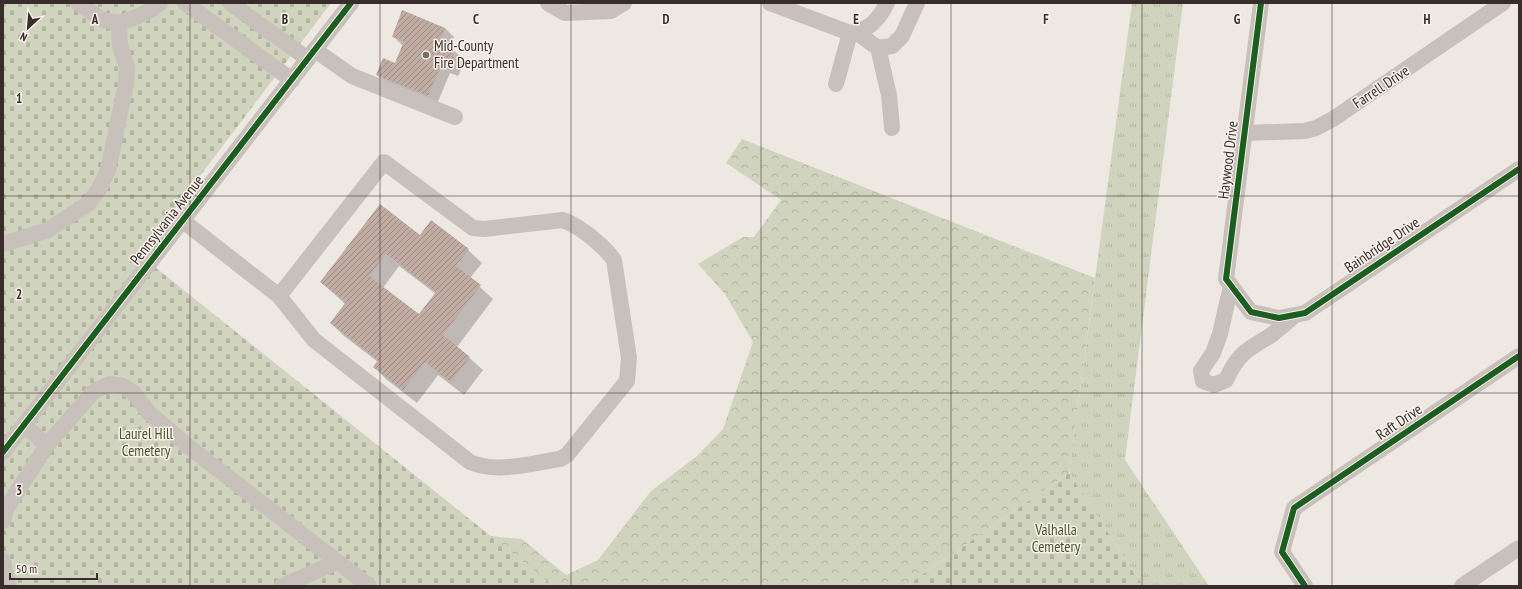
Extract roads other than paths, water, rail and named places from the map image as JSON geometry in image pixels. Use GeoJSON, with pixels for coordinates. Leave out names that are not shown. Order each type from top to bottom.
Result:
{"type":"FeatureCollection","features":[{"type":"Feature","properties":{"kind":"street"},"geometry":{"type":"LineString","coordinates":[[78,3],[103,20],[119,23],[134,19],[153,9],[160,3]]}},
{"type":"Feature","properties":{"kind":"street"},"geometry":{"type":"LineString","coordinates":[[185,3],[292,80]]}},
{"type":"Feature","properties":{"kind":"street"},"geometry":{"type":"LineString","coordinates":[[230,3],[312,54],[352,76],[455,117]]}},
{"type":"Feature","properties":{"kind":"street","name":"Pennsylvania Avenue"},"geometry":{"type":"LineString","coordinates":[[3,452],[25,426],[351,3]]}},
{"type":"Feature","properties":{"kind":"street"},"geometry":{"type":"LineString","coordinates":[[548,3],[565,13],[610,11],[624,3]]}},
{"type":"Feature","properties":{"kind":"street"},"geometry":{"type":"LineString","coordinates":[[770,3],[853,33],[878,48],[892,46],[902,36],[917,3]]}},
{"type":"Feature","properties":{"kind":"street"},"geometry":{"type":"LineString","coordinates":[[853,33],[862,31],[876,21],[887,3]]}},
{"type":"Feature","properties":{"kind":"street","name":"Haywood Drive"},"geometry":{"type":"LineString","coordinates":[[1251,312],[1226,279],[1261,3]]}},
{"type":"Feature","properties":{"kind":"street","name":"Farrell Drive"},"geometry":{"type":"LineString","coordinates":[[1245,133],[1304,131],[1316,128],[1333,119],[1503,3]]}},
{"type":"Feature","properties":{"kind":"street"},"geometry":{"type":"LineString","coordinates":[[3,244],[48,230],[89,203],[99,189],[108,170],[126,84],[127,67],[120,46],[119,23]]}},
{"type":"Feature","properties":{"kind":"street"},"geometry":{"type":"LineString","coordinates":[[836,84],[853,33]]}},
{"type":"Feature","properties":{"kind":"street"},"geometry":{"type":"LineString","coordinates":[[878,48],[889,95],[892,128]]}},
{"type":"Feature","properties":{"kind":"street"},"geometry":{"type":"LineString","coordinates":[[183,221],[279,296],[314,340],[470,462],[481,466],[494,468],[560,459],[567,455],[627,380],[629,369],[614,260],[608,251],[573,224],[563,220],[484,229],[473,228],[384,162],[279,296]]}},
{"type":"Feature","properties":{"kind":"street","name":"Bainbridge Drive"},"geometry":{"type":"LineString","coordinates":[[1251,312],[1279,318],[1305,313],[1519,169]]}},
{"type":"Feature","properties":{"kind":"street","name":"Haywood Drive"},"geometry":{"type":"LineString","coordinates":[[1232,286],[1214,353],[1201,371],[1204,380],[1214,385],[1226,380],[1233,366],[1241,355],[1252,345],[1270,336],[1295,315]]}},
{"type":"Feature","properties":{"kind":"street","name":"Raft Drive"},"geometry":{"type":"LineString","coordinates":[[1305,586],[1282,552],[1294,508],[1519,356]]}},
{"type":"Feature","properties":{"kind":"street"},"geometry":{"type":"LineString","coordinates":[[3,521],[6,509],[47,445],[94,391],[110,384],[123,386],[134,393],[148,412],[189,447],[369,586]]}},
{"type":"Feature","properties":{"kind":"street"},"geometry":{"type":"LineString","coordinates":[[25,426],[47,445]]}},
{"type":"Feature","properties":{"kind":"street"},"geometry":{"type":"LineString","coordinates":[[1462,586],[1519,548]]}},
{"type":"Feature","properties":{"kind":"street"},"geometry":{"type":"LineString","coordinates":[[3,561],[8,586]]}},
{"type":"Feature","properties":{"kind":"street"},"geometry":{"type":"LineString","coordinates":[[282,586],[337,562]]}},
{"type":"Feature","properties":{"kind":"place","name":"Mid-County Fire Department"},"geometry":{"type":"Point","coordinates":[426,55]}},
{"type":"Feature","properties":{"kind":"park label","name":"Laurel Hill Cemetery"},"geometry":{"type":"Point","coordinates":[146,442]}},
{"type":"Feature","properties":{"kind":"park label","name":"Valhalla Cemetery"},"geometry":{"type":"Point","coordinates":[1056,538]}}]}
